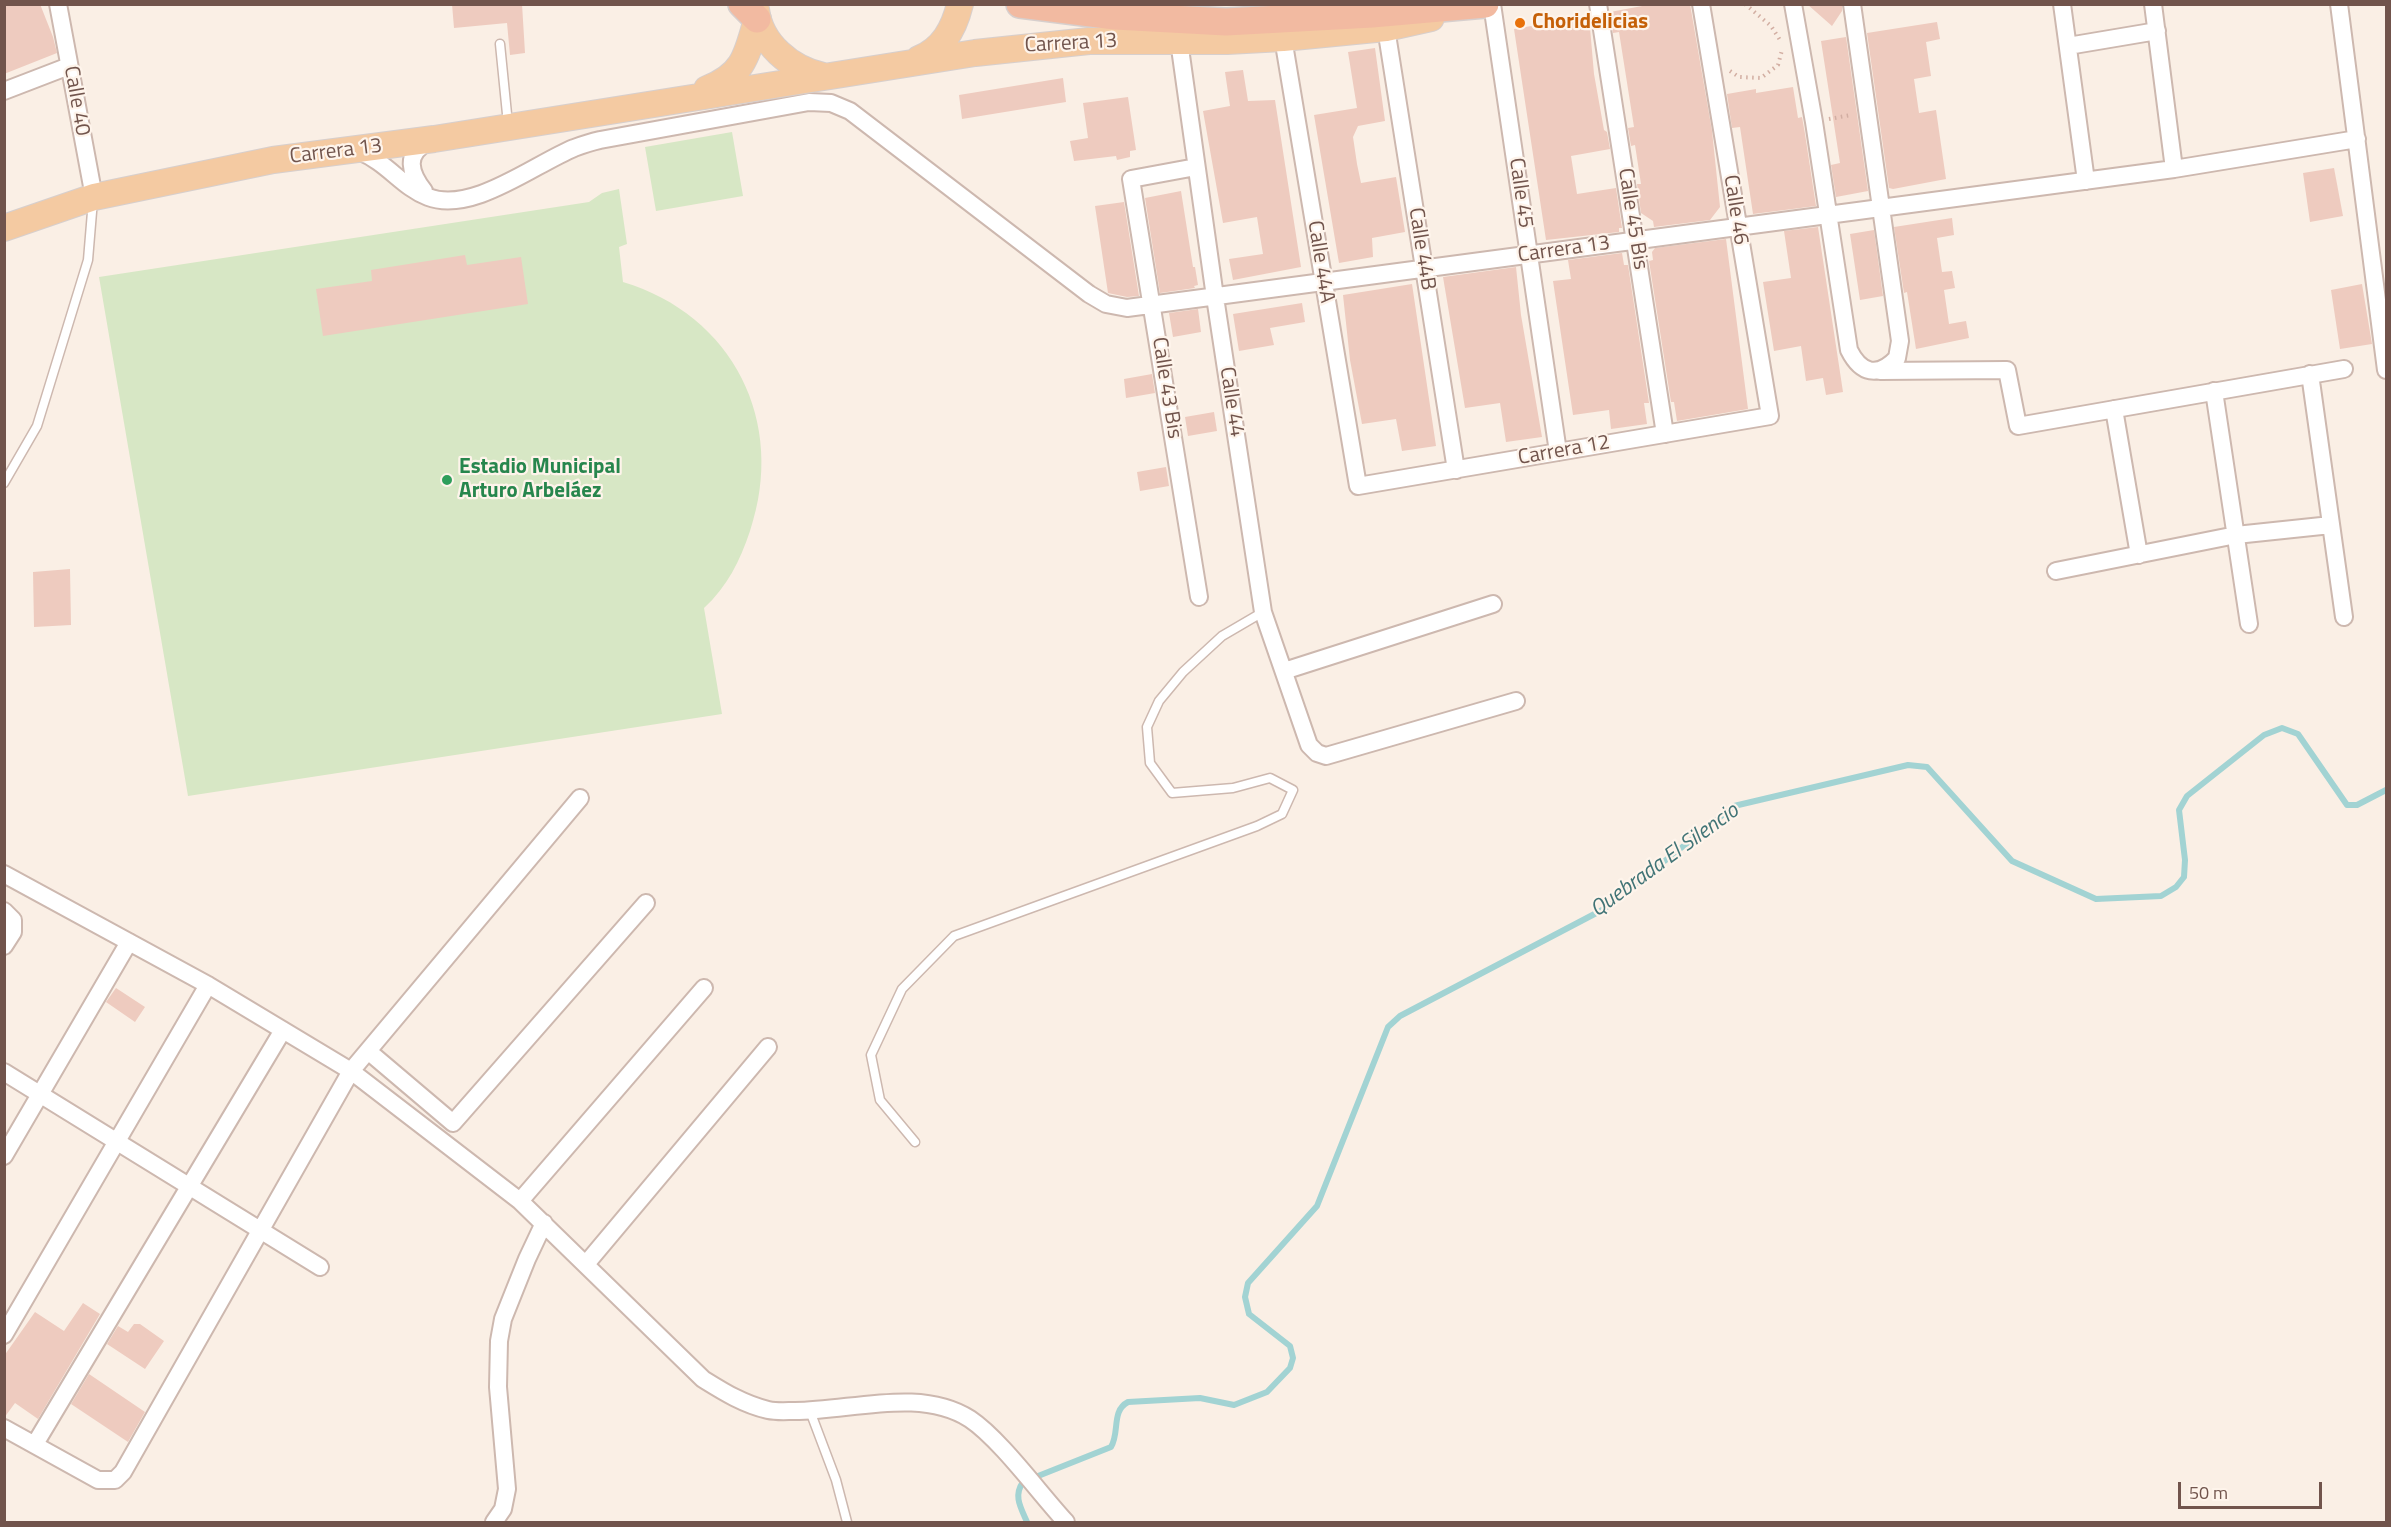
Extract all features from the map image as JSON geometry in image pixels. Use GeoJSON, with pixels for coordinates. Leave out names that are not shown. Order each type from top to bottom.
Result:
{"type":"FeatureCollection","features":[{"type":"Feature","properties":{"kind":"highway"},"geometry":{"type":"LineString","coordinates":[[1020,4],[1115,16],[1226,22],[1482,5]]}},
{"type":"Feature","properties":{"kind":"main road","name":"Carrera 13"},"geometry":{"type":"LineString","coordinates":[[4,228],[94,197],[261,162],[434,139],[910,63],[1031,45],[1089,40],[1179,41],[1283,38],[1386,28],[1482,5]]}},
{"type":"Feature","properties":{"kind":"main road","name":"Carrera 13"},"geometry":{"type":"LineString","coordinates":[[674,102],[726,82],[739,70],[752,9]]}},
{"type":"Feature","properties":{"kind":"main road"},"geometry":{"type":"LineString","coordinates":[[752,9],[778,53],[794,66],[826,77]]}},
{"type":"Feature","properties":{"kind":"main road"},"geometry":{"type":"LineString","coordinates":[[910,63],[929,55],[944,42],[957,14]]}},
{"type":"Feature","properties":{"kind":"street","name":"Calle 40"},"geometry":{"type":"LineString","coordinates":[[58,4],[94,197]]}},
{"type":"Feature","properties":{"kind":"street","name":"Calle 45 Bis"},"geometry":{"type":"LineString","coordinates":[[1598,4],[1665,434]]}},
{"type":"Feature","properties":{"kind":"street","name":"Calle 46"},"geometry":{"type":"LineString","coordinates":[[1701,4],[1770,416]]}},
{"type":"Feature","properties":{"kind":"street"},"geometry":{"type":"LineString","coordinates":[[1793,4],[1797,13],[1849,350],[1855,363],[1867,371],[2007,370],[2018,426],[2344,369]]}},
{"type":"Feature","properties":{"kind":"street"},"geometry":{"type":"LineString","coordinates":[[1852,4],[1900,341],[1898,358],[1879,370]]}},
{"type":"Feature","properties":{"kind":"street"},"geometry":{"type":"LineString","coordinates":[[2062,4],[2086,181]]}},
{"type":"Feature","properties":{"kind":"street"},"geometry":{"type":"LineString","coordinates":[[2153,4],[2174,169]]}},
{"type":"Feature","properties":{"kind":"street"},"geometry":{"type":"LineString","coordinates":[[2339,4],[2386,370]]}},
{"type":"Feature","properties":{"kind":"street","name":"Calle 45"},"geometry":{"type":"LineString","coordinates":[[1482,5],[1529,255],[1558,452]]}},
{"type":"Feature","properties":{"kind":"street","name":"Calle 44B"},"geometry":{"type":"LineString","coordinates":[[1386,28],[1456,470]]}},
{"type":"Feature","properties":{"kind":"street"},"geometry":{"type":"LineString","coordinates":[[2068,46],[2157,31]]}},
{"type":"Feature","properties":{"kind":"street","name":"Calle 44A"},"geometry":{"type":"LineString","coordinates":[[1283,38],[1358,486]]}},
{"type":"Feature","properties":{"kind":"street","name":"Calle 44"},"geometry":{"type":"LineString","coordinates":[[1179,41],[1263,612],[1309,745],[1317,753],[1326,756],[1516,701]]}},
{"type":"Feature","properties":{"kind":"street"},"geometry":{"type":"LineString","coordinates":[[4,91],[69,66]]}},
{"type":"Feature","properties":{"kind":"street","name":"Carrera 13"},"geometry":{"type":"LineString","coordinates":[[428,197],[446,201],[488,191],[574,148],[600,140],[809,102],[831,103],[850,111],[1089,294],[1106,304],[1127,308],[2174,169],[2357,139]]}},
{"type":"Feature","properties":{"kind":"street"},"geometry":{"type":"LineString","coordinates":[[428,197],[410,167],[417,150],[434,139]]}},
{"type":"Feature","properties":{"kind":"street"},"geometry":{"type":"LineString","coordinates":[[355,150],[387,165],[412,188],[428,197]]}},
{"type":"Feature","properties":{"kind":"street","name":"Calle 43 Bis"},"geometry":{"type":"LineString","coordinates":[[1196,167],[1131,179],[1199,597]]}},
{"type":"Feature","properties":{"kind":"street"},"geometry":{"type":"LineString","coordinates":[[2310,375],[2344,617]]}},
{"type":"Feature","properties":{"kind":"street"},"geometry":{"type":"LineString","coordinates":[[2214,391],[2250,624]]}},
{"type":"Feature","properties":{"kind":"street"},"geometry":{"type":"LineString","coordinates":[[2114,409],[2139,555]]}},
{"type":"Feature","properties":{"kind":"street","name":"Carrera 12"},"geometry":{"type":"LineString","coordinates":[[1358,486],[1770,416]]}},
{"type":"Feature","properties":{"kind":"street"},"geometry":{"type":"LineString","coordinates":[[2056,571],[2236,535],[2331,525]]}},
{"type":"Feature","properties":{"kind":"street"},"geometry":{"type":"LineString","coordinates":[[1284,670],[1493,603]]}},
{"type":"Feature","properties":{"kind":"street"},"geometry":{"type":"LineString","coordinates":[[4,1428],[98,1480],[115,1480],[123,1472],[351,1071],[580,798]]}},
{"type":"Feature","properties":{"kind":"street"},"geometry":{"type":"LineString","coordinates":[[4,874],[208,985],[351,1071],[520,1201],[703,1379],[735,1400],[770,1411],[810,1411],[910,1402],[942,1406],[970,1420],[1014,1464],[1066,1522]]}},
{"type":"Feature","properties":{"kind":"street"},"geometry":{"type":"LineString","coordinates":[[368,1050],[453,1123],[646,903]]}},
{"type":"Feature","properties":{"kind":"street"},"geometry":{"type":"LineString","coordinates":[[4,946],[13,932],[9,916]]}},
{"type":"Feature","properties":{"kind":"street"},"geometry":{"type":"LineString","coordinates":[[4,1156],[129,942]]}},
{"type":"Feature","properties":{"kind":"street"},"geometry":{"type":"LineString","coordinates":[[4,1335],[208,985]]}},
{"type":"Feature","properties":{"kind":"street"},"geometry":{"type":"LineString","coordinates":[[520,1201],[704,988]]}},
{"type":"Feature","properties":{"kind":"street"},"geometry":{"type":"LineString","coordinates":[[35,1444],[284,1030]]}},
{"type":"Feature","properties":{"kind":"street"},"geometry":{"type":"LineString","coordinates":[[586,1264],[768,1047]]}},
{"type":"Feature","properties":{"kind":"street"},"geometry":{"type":"LineString","coordinates":[[4,1072],[320,1267]]}},
{"type":"Feature","properties":{"kind":"street"},"geometry":{"type":"LineString","coordinates":[[494,1522],[503,1509],[507,1489],[498,1388],[499,1341],[507,1309],[544,1223]]}},
{"type":"Feature","properties":{"kind":"lane"},"geometry":{"type":"LineString","coordinates":[[500,44],[509,127]]}},
{"type":"Feature","properties":{"kind":"lane"},"geometry":{"type":"LineString","coordinates":[[4,483],[37,426],[88,260],[94,197]]}},
{"type":"Feature","properties":{"kind":"lane"},"geometry":{"type":"LineString","coordinates":[[915,1142],[880,1100],[872,1055],[903,989],[954,936],[1257,826],[1282,814],[1293,790],[1270,778],[1233,788],[1172,793],[1150,763],[1147,727],[1159,701],[1183,672],[1222,636],[1263,612]]}},
{"type":"Feature","properties":{"kind":"lane"},"geometry":{"type":"LineString","coordinates":[[810,1411],[836,1480],[847,1522]]}},
{"type":"Feature","properties":{"kind":"path"},"geometry":{"type":"LineString","coordinates":[[1725,63],[1728,70],[1739,77],[1750,80],[1761,78],[1778,65],[1782,48],[1780,37],[1745,4]]}},
{"type":"Feature","properties":{"kind":"path"},"geometry":{"type":"LineString","coordinates":[[1814,122],[1866,112]]}},
{"type":"Feature","properties":{"kind":"green space"},"geometry":{"type":"Polygon","coordinates":[[[732,132],[743,196],[656,211],[645,147],[732,132]]]}},
{"type":"Feature","properties":{"kind":"green space","name":"Estadio Municipal Arturo Arbeláez"},"geometry":{"type":"Polygon","coordinates":[[[619,189],[627,244],[619,247],[623,282],[662,298],[694,320],[721,347],[742,378],[755,413],[761,451],[760,490],[750,531],[732,573],[704,608],[722,714],[188,796],[99,277],[589,202],[602,193],[619,189]]]}},
{"type":"Feature","properties":{"kind":"building"},"geometry":{"type":"Polygon","coordinates":[[[4,4],[40,4],[57,53],[4,74],[4,4]]]}},
{"type":"Feature","properties":{"kind":"building"},"geometry":{"type":"Polygon","coordinates":[[[452,4],[522,4],[525,53],[510,55],[507,23],[454,28],[452,4]]]}},
{"type":"Feature","properties":{"kind":"building"},"geometry":{"type":"Polygon","coordinates":[[[1653,4],[1690,4],[1712,131],[1720,207],[1710,220],[1654,227],[1653,221],[1641,213],[1637,184],[1641,184],[1635,145],[1631,146],[1628,128],[1634,127],[1619,32],[1613,33],[1610,12],[1653,4]]]}},
{"type":"Feature","properties":{"kind":"building"},"geometry":{"type":"Polygon","coordinates":[[[1807,4],[1842,4],[1842,11],[1832,26],[1807,4]]]}},
{"type":"Feature","properties":{"kind":"building"},"geometry":{"type":"Polygon","coordinates":[[[1589,16],[1594,74],[1604,130],[1607,132],[1610,149],[1571,156],[1577,194],[1616,188],[1622,228],[1619,228],[1619,232],[1546,240],[1514,29],[1589,16]]]}},
{"type":"Feature","properties":{"kind":"building"},"geometry":{"type":"Polygon","coordinates":[[[1937,22],[1940,39],[1926,42],[1931,76],[1914,79],[1919,113],[1936,110],[1946,179],[1889,188],[1867,33],[1937,22]]]}},
{"type":"Feature","properties":{"kind":"building"},"geometry":{"type":"Polygon","coordinates":[[[1846,37],[1868,191],[1836,197],[1831,165],[1840,163],[1821,41],[1846,37]]]}},
{"type":"Feature","properties":{"kind":"building"},"geometry":{"type":"Polygon","coordinates":[[[1375,48],[1385,121],[1358,126],[1353,137],[1357,164],[1361,183],[1396,177],[1405,232],[1372,238],[1373,257],[1339,263],[1314,115],[1357,108],[1348,52],[1375,48]]]}},
{"type":"Feature","properties":{"kind":"building"},"geometry":{"type":"Polygon","coordinates":[[[1243,70],[1248,101],[1275,100],[1301,267],[1233,280],[1229,259],[1263,254],[1257,217],[1223,223],[1203,111],[1230,106],[1225,72],[1243,70]]]}},
{"type":"Feature","properties":{"kind":"building"},"geometry":{"type":"Polygon","coordinates":[[[1063,78],[1066,102],[962,119],[959,95],[1063,78]]]}},
{"type":"Feature","properties":{"kind":"building"},"geometry":{"type":"Polygon","coordinates":[[[1793,87],[1798,118],[1802,117],[1816,206],[1753,214],[1740,127],[1732,128],[1727,94],[1756,89],[1756,93],[1793,87]]]}},
{"type":"Feature","properties":{"kind":"building"},"geometry":{"type":"Polygon","coordinates":[[[1128,97],[1136,150],[1130,151],[1130,157],[1117,160],[1116,156],[1074,161],[1070,141],[1088,138],[1083,103],[1128,97]]]}},
{"type":"Feature","properties":{"kind":"building"},"geometry":{"type":"Polygon","coordinates":[[[2334,168],[2343,216],[2310,222],[2303,173],[2334,168]]]}},
{"type":"Feature","properties":{"kind":"building"},"geometry":{"type":"Polygon","coordinates":[[[1181,191],[1198,285],[1194,286],[1195,288],[1160,293],[1145,198],[1181,191]]]}},
{"type":"Feature","properties":{"kind":"building"},"geometry":{"type":"Polygon","coordinates":[[[1124,202],[1139,296],[1127,297],[1108,293],[1095,206],[1124,202]]]}},
{"type":"Feature","properties":{"kind":"building"},"geometry":{"type":"Polygon","coordinates":[[[1952,218],[1954,235],[1937,238],[1942,272],[1952,271],[1955,288],[1944,290],[1949,324],[1966,321],[1969,338],[1916,349],[1907,292],[1904,293],[1894,227],[1952,218]]]}},
{"type":"Feature","properties":{"kind":"building"},"geometry":{"type":"Polygon","coordinates":[[[1818,227],[1843,392],[1826,395],[1823,378],[1806,381],[1801,346],[1774,351],[1763,282],[1791,278],[1784,231],[1818,227]]]}},
{"type":"Feature","properties":{"kind":"building"},"geometry":{"type":"Polygon","coordinates":[[[1874,230],[1883,296],[1860,300],[1850,234],[1874,230]]]}},
{"type":"Feature","properties":{"kind":"building"},"geometry":{"type":"Polygon","coordinates":[[[1726,239],[1748,409],[1677,421],[1674,402],[1671,402],[1649,261],[1653,260],[1652,252],[1655,248],[1726,239]]]}},
{"type":"Feature","properties":{"kind":"building"},"geometry":{"type":"Polygon","coordinates":[[[1622,253],[1624,265],[1628,265],[1649,403],[1644,403],[1647,424],[1611,429],[1609,410],[1573,415],[1553,281],[1571,279],[1568,260],[1622,253]]]}},
{"type":"Feature","properties":{"kind":"building"},"geometry":{"type":"Polygon","coordinates":[[[465,255],[467,265],[521,257],[528,304],[323,336],[316,289],[372,281],[371,270],[465,255]]]}},
{"type":"Feature","properties":{"kind":"building"},"geometry":{"type":"Polygon","coordinates":[[[1516,267],[1521,315],[1542,437],[1506,442],[1500,403],[1465,408],[1443,277],[1516,267]]]}},
{"type":"Feature","properties":{"kind":"building"},"geometry":{"type":"Polygon","coordinates":[[[1412,284],[1436,446],[1402,451],[1396,419],[1362,424],[1350,360],[1343,295],[1412,284]]]}},
{"type":"Feature","properties":{"kind":"building"},"geometry":{"type":"Polygon","coordinates":[[[2362,284],[2372,344],[2340,349],[2331,290],[2362,284]]]}},
{"type":"Feature","properties":{"kind":"building"},"geometry":{"type":"Polygon","coordinates":[[[1302,303],[1305,322],[1270,328],[1274,345],[1239,351],[1233,314],[1302,303]]]}},
{"type":"Feature","properties":{"kind":"building"},"geometry":{"type":"Polygon","coordinates":[[[1198,309],[1201,332],[1173,337],[1169,313],[1198,309]]]}},
{"type":"Feature","properties":{"kind":"building"},"geometry":{"type":"Polygon","coordinates":[[[1152,374],[1155,393],[1126,398],[1124,379],[1152,374]]]}},
{"type":"Feature","properties":{"kind":"building"},"geometry":{"type":"Polygon","coordinates":[[[1214,412],[1217,431],[1188,436],[1185,417],[1214,412]]]}},
{"type":"Feature","properties":{"kind":"building"},"geometry":{"type":"Polygon","coordinates":[[[1166,467],[1169,486],[1140,491],[1137,472],[1166,467]]]}},
{"type":"Feature","properties":{"kind":"building"},"geometry":{"type":"Polygon","coordinates":[[[70,569],[71,625],[34,627],[33,572],[70,569]]]}},
{"type":"Feature","properties":{"kind":"building"},"geometry":{"type":"Polygon","coordinates":[[[116,988],[145,1007],[135,1022],[106,1002],[116,988]]]}},
{"type":"Feature","properties":{"kind":"building"},"geometry":{"type":"Polygon","coordinates":[[[83,1303],[100,1314],[38,1419],[15,1403],[4,1418],[4,1356],[35,1312],[64,1331],[83,1303]]]}},
{"type":"Feature","properties":{"kind":"building"},"geometry":{"type":"Polygon","coordinates":[[[134,1324],[140,1324],[164,1341],[145,1369],[107,1344],[118,1326],[128,1332],[134,1324]]]}},
{"type":"Feature","properties":{"kind":"building"},"geometry":{"type":"Polygon","coordinates":[[[89,1374],[145,1412],[128,1442],[71,1404],[89,1374]]]}},
{"type":"Feature","properties":{"kind":"waterway","name":"Quebrada El Silencio"},"geometry":{"type":"LineString","coordinates":[[1027,1522],[1018,1497],[1023,1482],[1111,1447],[1119,1411],[1128,1402],[1200,1398],[1234,1405],[1267,1392],[1290,1368],[1293,1358],[1290,1346],[1249,1314],[1245,1297],[1248,1283],[1317,1206],[1388,1027],[1400,1016],[1604,909],[1734,806],[1908,765],[1927,767],[2012,861],[2096,899],[2161,896],[2176,887],[2184,877],[2185,860],[2179,810],[2187,796],[2264,735],[2282,728],[2298,734],[2347,805],[2357,805],[2386,790]]}},
{"type":"Feature","properties":{"kind":"place","name":"Choridelicias"},"geometry":{"type":"Point","coordinates":[1520,23]}},
{"type":"Feature","properties":{"kind":"place","name":"Estadio Municipal Arturo Arbeláez"},"geometry":{"type":"Point","coordinates":[447,480]}}]}
